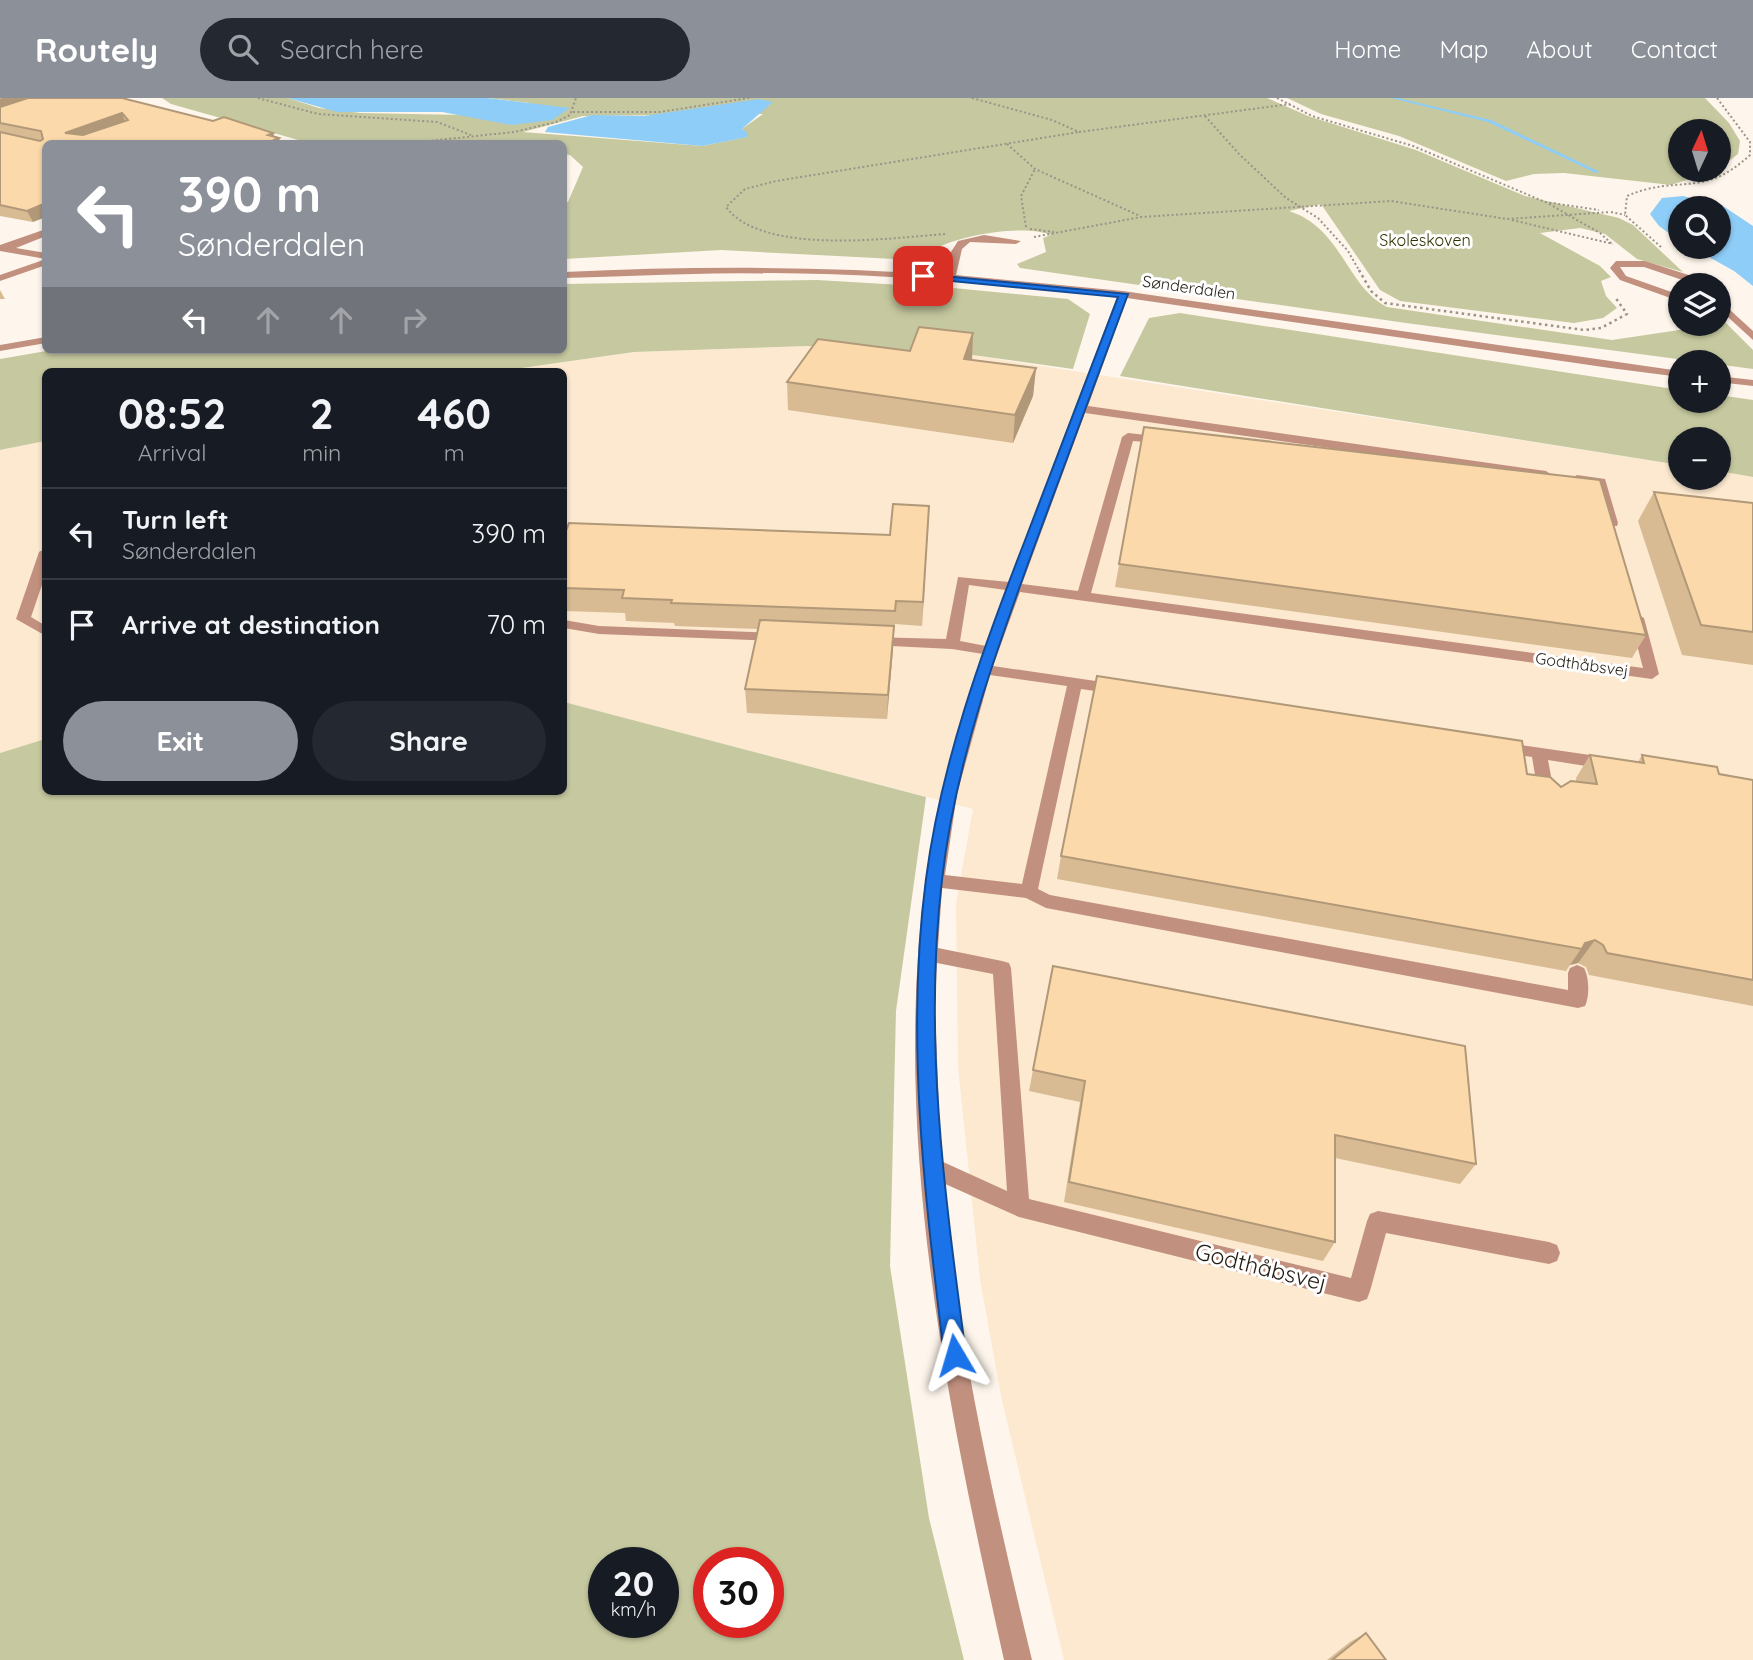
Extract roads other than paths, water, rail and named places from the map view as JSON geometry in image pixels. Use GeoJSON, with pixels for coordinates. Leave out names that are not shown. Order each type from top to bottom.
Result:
{"type":"FeatureCollection","features":[{"type":"Feature","properties":{"kind":"street"},"geometry":{"type":"LineString","coordinates":[[3,248],[42,233]]}},
{"type":"Feature","properties":{"kind":"street"},"geometry":{"type":"LineString","coordinates":[[951,278],[958,246],[963,241],[1016,241]]}},
{"type":"Feature","properties":{"kind":"street"},"geometry":{"type":"LineString","coordinates":[[3,248],[42,255]]}},
{"type":"Feature","properties":{"kind":"street"},"geometry":{"type":"LineString","coordinates":[[1668,273],[1633,262],[1616,264],[1615,268],[1623,278],[1668,294]]}},
{"type":"Feature","properties":{"kind":"street"},"geometry":{"type":"LineString","coordinates":[[0,278],[42,263]]}},
{"type":"Feature","properties":{"kind":"street","name":"Sønderdalen"},"geometry":{"type":"LineString","coordinates":[[567,275],[812,271],[951,278],[1123,294],[1668,372]]}},
{"type":"Feature","properties":{"kind":"street"},"geometry":{"type":"LineString","coordinates":[[1018,1660],[958,1382],[931,1167],[925,1017],[934,880],[949,793],[987,660],[1123,294]]}},
{"type":"Feature","properties":{"kind":"street"},"geometry":{"type":"LineString","coordinates":[[1731,316],[1753,337]]}},
{"type":"Feature","properties":{"kind":"street"},"geometry":{"type":"LineString","coordinates":[[0,348],[42,341]]}},
{"type":"Feature","properties":{"kind":"street"},"geometry":{"type":"LineString","coordinates":[[1731,380],[1753,383]]}},
{"type":"Feature","properties":{"kind":"street"},"geometry":{"type":"LineString","coordinates":[[1081,409],[1201,431],[1601,482],[1615,533]]}},
{"type":"Feature","properties":{"kind":"street"},"geometry":{"type":"LineString","coordinates":[[1083,597],[1128,437],[1175,442]]}},
{"type":"Feature","properties":{"kind":"street"},"geometry":{"type":"LineString","coordinates":[[42,564],[23,619],[42,630]]}},
{"type":"Feature","properties":{"kind":"street","name":"Godthåbsvej"},"geometry":{"type":"LineString","coordinates":[[952,644],[963,580],[1652,674],[1635,610]]}},
{"type":"Feature","properties":{"kind":"street"},"geometry":{"type":"LineString","coordinates":[[567,625],[599,630],[789,638]]}},
{"type":"Feature","properties":{"kind":"street"},"geometry":{"type":"LineString","coordinates":[[857,640],[952,644],[987,660],[1075,683],[1129,691]]}},
{"type":"Feature","properties":{"kind":"street"},"geometry":{"type":"LineString","coordinates":[[1029,892],[1075,683]]}},
{"type":"Feature","properties":{"kind":"street"},"geometry":{"type":"LineString","coordinates":[[1484,745],[1633,767]]}},
{"type":"Feature","properties":{"kind":"street"},"geometry":{"type":"LineString","coordinates":[[1539,753],[1548,802]]}},
{"type":"Feature","properties":{"kind":"street"},"geometry":{"type":"LineString","coordinates":[[934,880],[1029,892],[1046,901],[1578,1000],[1577,973]]}},
{"type":"Feature","properties":{"kind":"street"},"geometry":{"type":"LineString","coordinates":[[929,954],[1002,968],[1019,1207]]}},
{"type":"Feature","properties":{"kind":"street","name":"Godthåbsvej"},"geometry":{"type":"LineString","coordinates":[[931,1167],[1019,1207],[1359,1291],[1378,1221],[1549,1253]]}},
{"type":"Feature","properties":{"kind":"water"},"geometry":{"type":"Polygon","coordinates":[[[288,98],[488,98],[570,108],[552,120],[512,125],[442,112],[337,112],[288,98]]]}},
{"type":"Feature","properties":{"kind":"water"},"geometry":{"type":"Polygon","coordinates":[[[759,99],[773,102],[742,129],[748,133],[748,137],[702,146],[545,132],[548,127],[592,115],[644,116],[759,99]]]}},
{"type":"Feature","properties":{"kind":"water"},"geometry":{"type":"Polygon","coordinates":[[[1668,197],[1668,232],[1650,214],[1662,198],[1668,197]]]}},
{"type":"Feature","properties":{"kind":"water"},"geometry":{"type":"Polygon","coordinates":[[[1731,211],[1753,226],[1753,286],[1712,259],[1731,259],[1731,211]]]}},
{"type":"Feature","properties":{"kind":"waterway"},"geometry":{"type":"LineString","coordinates":[[1393,98],[1489,121],[1598,172]]}},
{"type":"Feature","properties":{"kind":"park label","name":"Skoleskoven"},"geometry":{"type":"Point","coordinates":[1425,240]}}]}
